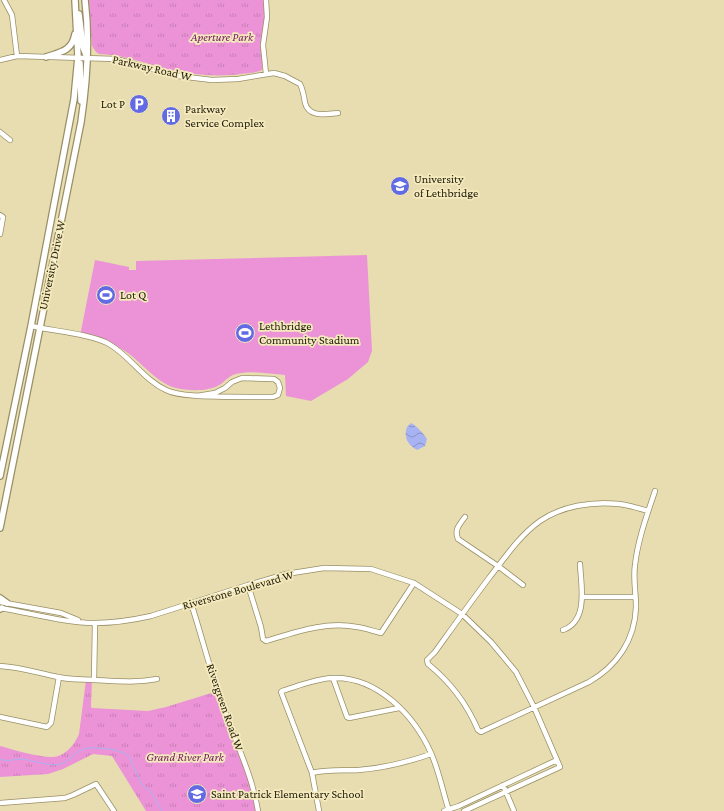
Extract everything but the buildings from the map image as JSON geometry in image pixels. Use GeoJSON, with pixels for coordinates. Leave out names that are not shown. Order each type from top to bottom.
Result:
{"type":"FeatureCollection","features":[{"type":"Feature","properties":{"kind":"main road","name":"University Drive W"},"geometry":{"type":"LineString","coordinates":[[0,476],[32,326],[74,99],[78,57],[76,0]]}},
{"type":"Feature","properties":{"kind":"main road"},"geometry":{"type":"LineString","coordinates":[[76,0],[81,21],[83,47],[87,57]]}},
{"type":"Feature","properties":{"kind":"main road","name":"University Drive W"},"geometry":{"type":"LineString","coordinates":[[0,528],[65,203],[87,78],[87,27],[85,0]]}},
{"type":"Feature","properties":{"kind":"main road"},"geometry":{"type":"LineString","coordinates":[[46,57],[61,52],[70,46],[74,39],[77,26]]}},
{"type":"Feature","properties":{"kind":"main road"},"geometry":{"type":"LineString","coordinates":[[78,57],[80,60],[81,71],[82,109]]}},
{"type":"Feature","properties":{"kind":"main road"},"geometry":{"type":"LineString","coordinates":[[0,598],[7,603]]}},
{"type":"Feature","properties":{"kind":"street"},"geometry":{"type":"LineString","coordinates":[[4,0],[12,15],[17,56]]}},
{"type":"Feature","properties":{"kind":"street"},"geometry":{"type":"LineString","coordinates":[[266,0],[267,17],[263,45],[266,74]]}},
{"type":"Feature","properties":{"kind":"street","name":"Parkway Road W"},"geometry":{"type":"LineString","coordinates":[[0,60],[17,56],[116,59],[166,73],[198,79],[225,79],[279,74],[300,84],[308,110],[312,113],[338,113]]}},
{"type":"Feature","properties":{"kind":"street"},"geometry":{"type":"LineString","coordinates":[[0,132],[10,140]]}},
{"type":"Feature","properties":{"kind":"street"},"geometry":{"type":"LineString","coordinates":[[0,215],[3,217],[0,234]]}},
{"type":"Feature","properties":{"kind":"street"},"geometry":{"type":"LineString","coordinates":[[32,326],[101,340],[110,344],[155,383],[166,391],[177,394],[198,396],[272,397],[278,395],[280,388],[279,384],[274,379],[244,378],[232,382],[215,393],[198,396]]}},
{"type":"Feature","properties":{"kind":"street"},"geometry":{"type":"LineString","coordinates":[[648,511],[620,504],[601,502],[565,509],[540,521],[524,536],[498,566],[427,662],[446,680],[457,694],[474,720],[478,730],[481,732],[589,682],[612,664],[625,647],[635,618],[635,567],[637,553],[655,491]]}},
{"type":"Feature","properties":{"kind":"street"},"geometry":{"type":"LineString","coordinates":[[465,517],[457,529],[456,534],[458,539],[523,585]]}},
{"type":"Feature","properties":{"kind":"street"},"geometry":{"type":"LineString","coordinates":[[563,630],[571,625],[578,615],[581,605],[580,564]]}},
{"type":"Feature","properties":{"kind":"street","name":"Riverstone Boulevard W"},"geometry":{"type":"LineString","coordinates":[[1,608],[95,623],[137,619],[286,574],[324,568],[371,569],[414,583],[462,614],[491,642],[516,672],[534,707],[560,767],[506,792]]}},
{"type":"Feature","properties":{"kind":"street"},"geometry":{"type":"LineString","coordinates":[[248,585],[261,627],[263,639],[266,641],[308,628],[331,625],[358,627],[381,633],[414,583]]}},
{"type":"Feature","properties":{"kind":"street"},"geometry":{"type":"LineString","coordinates":[[582,597],[635,597]]}},
{"type":"Feature","properties":{"kind":"street","name":"Riverstone Boulevard W"},"geometry":{"type":"LineString","coordinates":[[0,602],[61,613],[83,622]]}},
{"type":"Feature","properties":{"kind":"street","name":"Rivergreen Road W"},"geometry":{"type":"LineString","coordinates":[[191,603],[222,704],[247,767],[254,789],[258,811]]}},
{"type":"Feature","properties":{"kind":"street"},"geometry":{"type":"LineString","coordinates":[[94,680],[95,623]]}},
{"type":"Feature","properties":{"kind":"street"},"geometry":{"type":"LineString","coordinates":[[0,666],[29,670],[59,677],[94,680],[130,682],[157,679]]}},
{"type":"Feature","properties":{"kind":"street"},"geometry":{"type":"LineString","coordinates":[[0,718],[47,727],[51,723],[59,677]]}},
{"type":"Feature","properties":{"kind":"street"},"geometry":{"type":"LineString","coordinates":[[333,678],[348,718],[399,708]]}},
{"type":"Feature","properties":{"kind":"street"},"geometry":{"type":"LineString","coordinates":[[319,811],[312,773],[281,692],[315,681],[333,678],[350,679],[361,682],[372,687],[399,708],[419,731],[431,754],[447,810],[557,760]]}},
{"type":"Feature","properties":{"kind":"street"},"geometry":{"type":"LineString","coordinates":[[312,773],[322,771],[359,770],[386,766],[410,761],[431,754]]}},
{"type":"Feature","properties":{"kind":"street"},"geometry":{"type":"LineString","coordinates":[[0,803],[65,798],[96,784],[114,811]]}},
{"type":"Feature","properties":{"kind":"street"},"geometry":{"type":"LineString","coordinates":[[504,785],[514,811]]}},
{"type":"Feature","properties":{"kind":"street"},"geometry":{"type":"LineString","coordinates":[[464,811],[506,792]]}},
{"type":"Feature","properties":{"kind":"green space","name":"Aperture Park"},"geometry":{"type":"Polygon","coordinates":[[[89,0],[264,0],[266,14],[262,43],[262,70],[232,75],[197,74],[171,70],[127,58],[99,54],[92,46],[89,0]]]}},
{"type":"Feature","properties":{"kind":"green space","name":"Lethbridge Community Stadium"},"geometry":{"type":"Polygon","coordinates":[[[367,255],[372,351],[368,362],[348,379],[311,401],[286,396],[285,375],[266,373],[248,372],[236,374],[229,377],[216,387],[205,390],[187,390],[176,388],[168,385],[153,375],[126,351],[104,342],[80,336],[95,260],[129,267],[129,270],[136,270],[136,261],[367,255]]]}},
{"type":"Feature","properties":{"kind":"green space","name":"Grand River Park"},"geometry":{"type":"Polygon","coordinates":[[[86,680],[92,680],[92,708],[148,711],[218,691],[247,767],[258,811],[146,811],[112,756],[93,754],[63,769],[48,774],[0,777],[0,746],[32,755],[52,757],[61,755],[72,746],[79,734],[86,680]]]}},
{"type":"Feature","properties":{"kind":"water"},"geometry":{"type":"Polygon","coordinates":[[[411,423],[420,430],[427,439],[425,446],[417,450],[411,446],[406,437],[407,427],[411,423]]]}},
{"type":"Feature","properties":{"kind":"waterway"},"geometry":{"type":"LineString","coordinates":[[0,759],[6,761],[24,759],[57,765],[64,763],[84,749],[101,748],[115,750],[126,754],[129,757],[142,785],[150,791],[162,811]]}},
{"type":"Feature","properties":{"kind":"place","name":"Lot P"},"geometry":{"type":"Point","coordinates":[139,104]}},
{"type":"Feature","properties":{"kind":"place","name":"Parkway Service Complex"},"geometry":{"type":"Point","coordinates":[171,116]}},
{"type":"Feature","properties":{"kind":"place","name":"University of Lethbridge"},"geometry":{"type":"Point","coordinates":[400,186]}},
{"type":"Feature","properties":{"kind":"place","name":"Lot Q"},"geometry":{"type":"Point","coordinates":[106,295]}},
{"type":"Feature","properties":{"kind":"place","name":"Lethbridge Community Stadium"},"geometry":{"type":"Point","coordinates":[245,333]}},
{"type":"Feature","properties":{"kind":"place","name":"Saint Patrick Elementary School"},"geometry":{"type":"Point","coordinates":[197,794]}}]}
